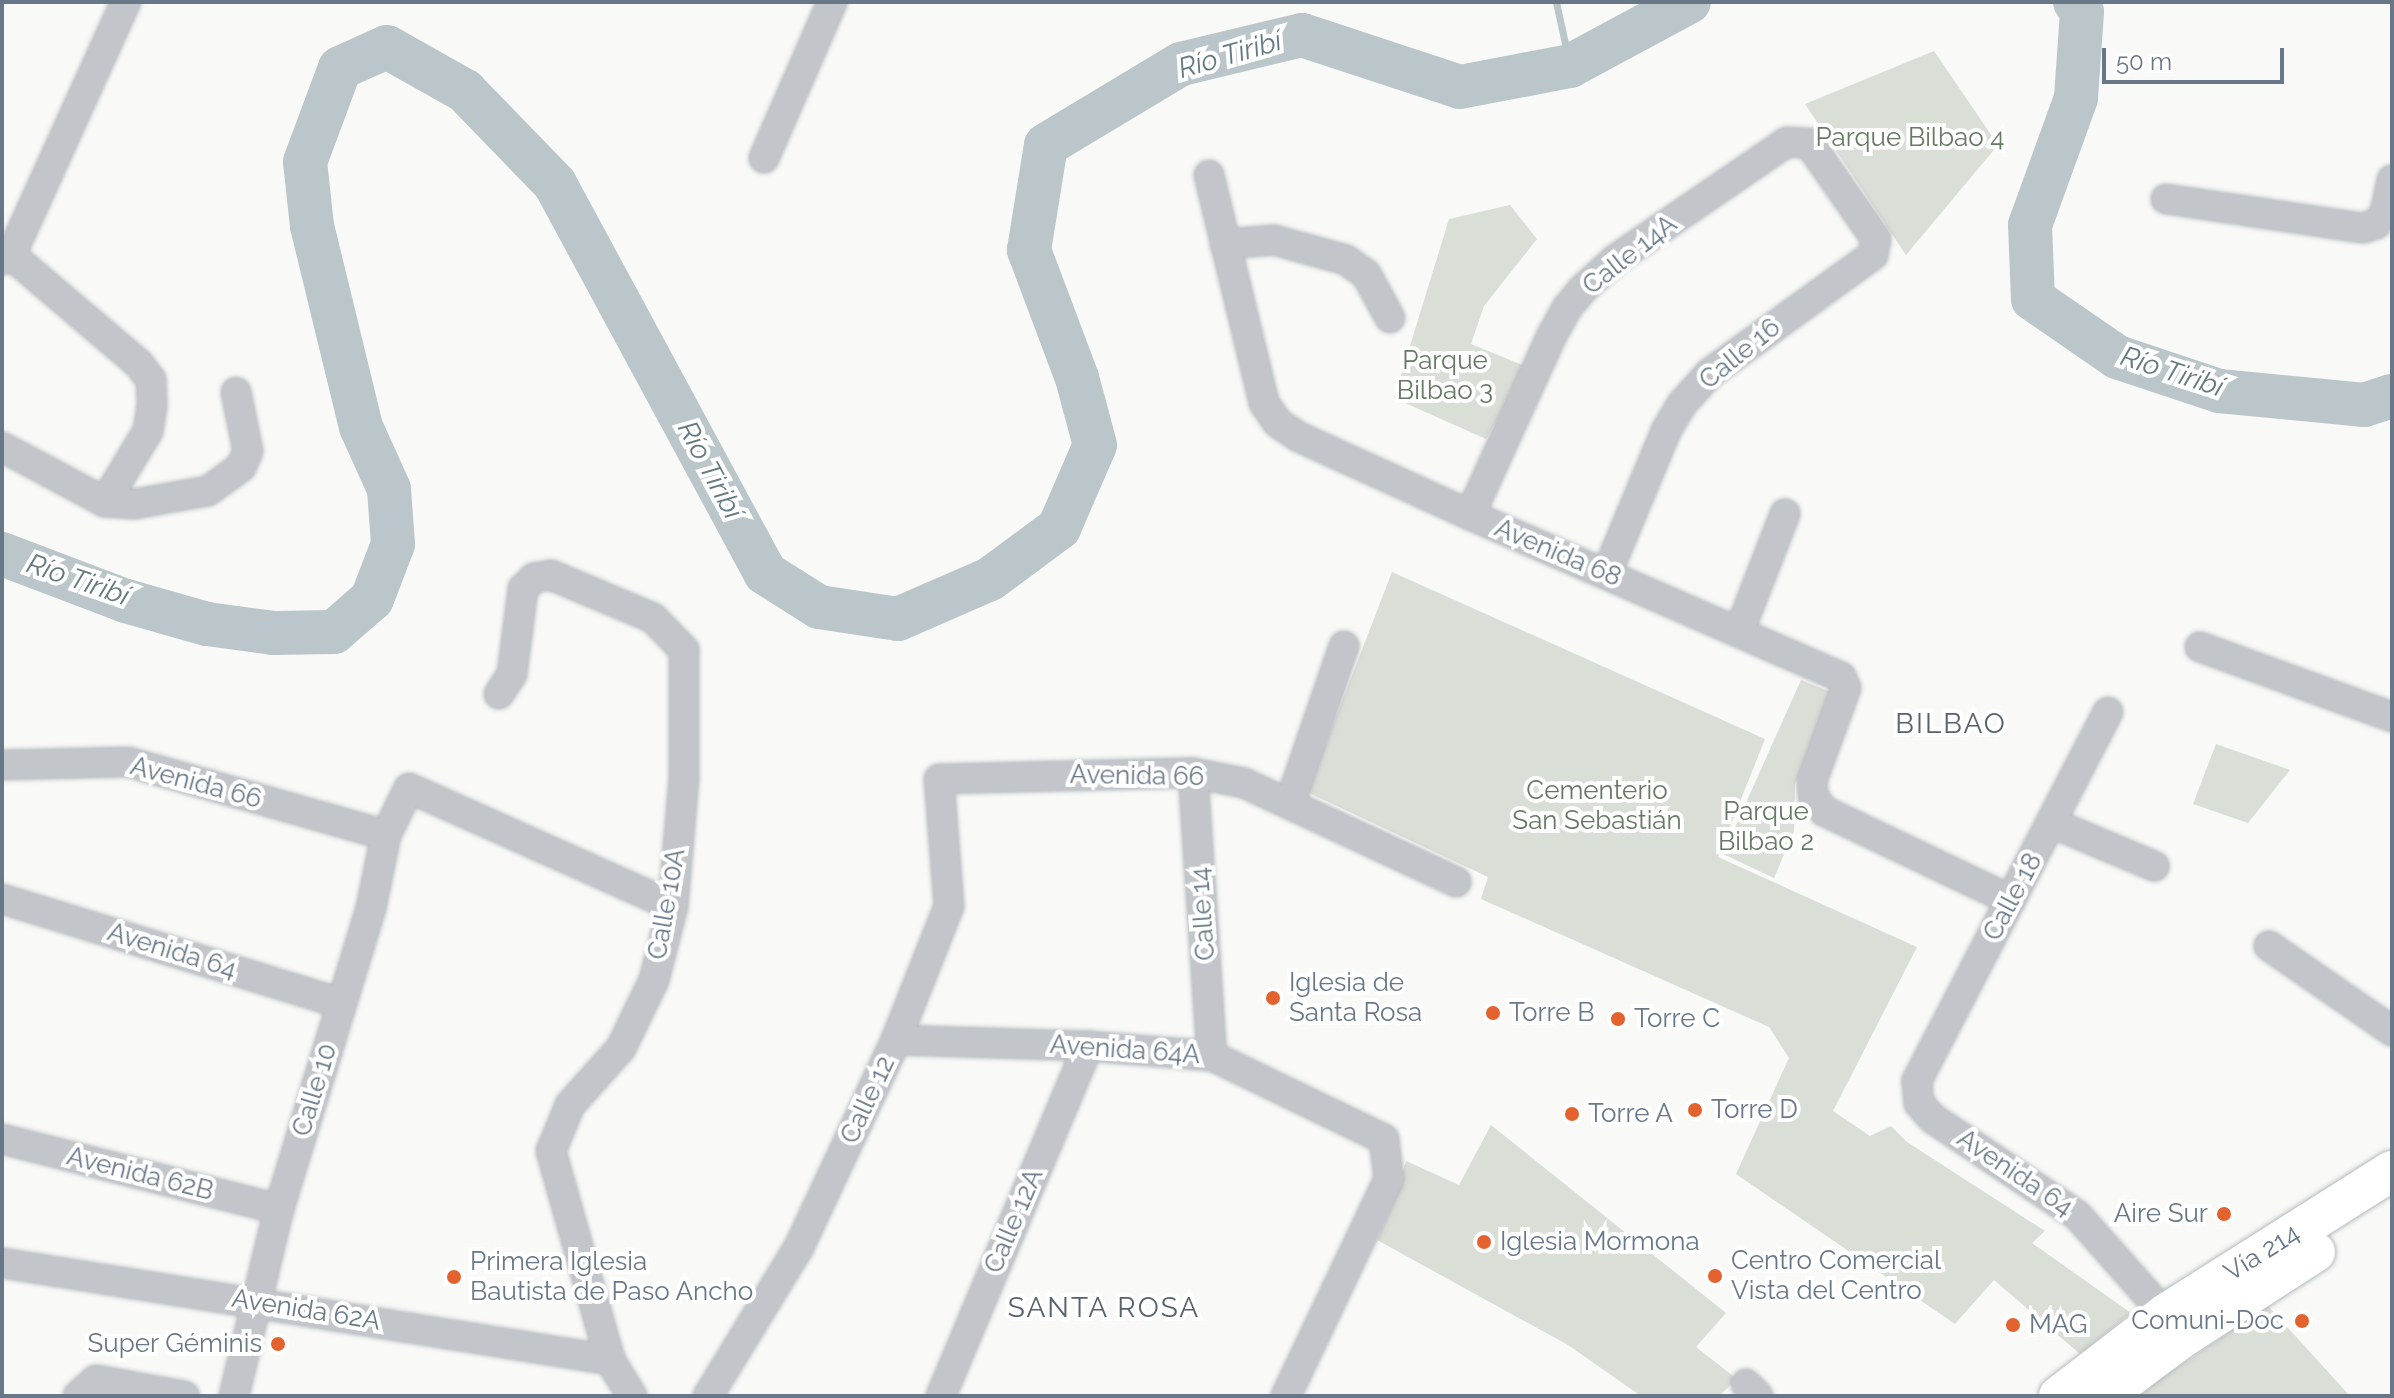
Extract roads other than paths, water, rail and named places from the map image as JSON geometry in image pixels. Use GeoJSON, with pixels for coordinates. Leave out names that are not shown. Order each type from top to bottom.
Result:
{"type":"FeatureCollection","features":[{"type":"Feature","properties":{"kind":"main road","name":"Vía 214"},"geometry":{"type":"LineString","coordinates":[[2104,1396],[2175,1325],[2392,1171]]}},
{"type":"Feature","properties":{"kind":"main road","name":"Vía 214"},"geometry":{"type":"LineString","coordinates":[[2059,1396],[2175,1325],[2392,1203]]}},
{"type":"Feature","properties":{"kind":"street"},"geometry":{"type":"LineString","coordinates":[[105,502],[148,431],[151,380],[139,364],[7,257],[126,2]]}},
{"type":"Feature","properties":{"kind":"street"},"geometry":{"type":"LineString","coordinates":[[764,158],[832,2]]}},
{"type":"Feature","properties":{"kind":"street","name":"Calle 14A"},"geometry":{"type":"LineString","coordinates":[[1470,515],[1551,337],[1584,288],[1616,259],[1787,142],[1809,143],[1876,239],[1873,255]]}},
{"type":"Feature","properties":{"kind":"street"},"geometry":{"type":"LineString","coordinates":[[1209,175],[1225,244],[1274,240],[1358,265],[1390,318]]}},
{"type":"Feature","properties":{"kind":"street"},"geometry":{"type":"LineString","coordinates":[[2166,199],[2363,228],[2376,224],[2385,213],[2392,180]]}},
{"type":"Feature","properties":{"kind":"street","name":"Avenida 68"},"geometry":{"type":"LineString","coordinates":[[1225,244],[1264,403],[1278,423],[1299,437],[1470,515],[1841,677],[1846,688],[1812,781],[1813,796],[1824,811],[2011,900]]}},
{"type":"Feature","properties":{"kind":"street","name":"Calle 16"},"geometry":{"type":"LineString","coordinates":[[1607,573],[1666,431],[1682,404],[1710,373],[1873,255]]}},
{"type":"Feature","properties":{"kind":"street"},"geometry":{"type":"LineString","coordinates":[[2,447],[105,502],[134,504],[208,491],[241,467],[248,451],[236,392]]}},
{"type":"Feature","properties":{"kind":"street"},"geometry":{"type":"LineString","coordinates":[[1739,632],[1785,514]]}},
{"type":"Feature","properties":{"kind":"street","name":"Calle 10A"},"geometry":{"type":"LineString","coordinates":[[499,694],[512,674],[523,589],[534,578],[551,575],[653,618],[684,650],[684,778],[673,906],[654,980],[621,1048],[570,1105],[551,1151],[610,1360],[632,1396]]}},
{"type":"Feature","properties":{"kind":"street"},"geometry":{"type":"LineString","coordinates":[[1290,803],[1344,646]]}},
{"type":"Feature","properties":{"kind":"street"},"geometry":{"type":"LineString","coordinates":[[2200,647],[2392,717]]}},
{"type":"Feature","properties":{"kind":"street","name":"Calle 18"},"geometry":{"type":"LineString","coordinates":[[1917,1081],[2108,712]]}},
{"type":"Feature","properties":{"kind":"street","name":"Avenida 66"},"geometry":{"type":"LineString","coordinates":[[2,765],[128,762],[386,835]]}},
{"type":"Feature","properties":{"kind":"street","name":"Avenida 66"},"geometry":{"type":"LineString","coordinates":[[939,779],[1193,773],[1244,783],[1456,882]]}},
{"type":"Feature","properties":{"kind":"street","name":"Calle 14"},"geometry":{"type":"LineString","coordinates":[[1193,773],[1212,1056]]}},
{"type":"Feature","properties":{"kind":"street","name":"Calle 12"},"geometry":{"type":"LineString","coordinates":[[708,1396],[799,1247],[896,1040],[949,906],[939,779]]}},
{"type":"Feature","properties":{"kind":"street","name":"Calle 10"},"geometry":{"type":"LineString","coordinates":[[234,1396],[279,1209],[371,908],[386,835],[409,788],[673,906]]}},
{"type":"Feature","properties":{"kind":"street"},"geometry":{"type":"LineString","coordinates":[[2052,823],[2154,866]]}},
{"type":"Feature","properties":{"kind":"street","name":"Avenida 64"},"geometry":{"type":"LineString","coordinates":[[2,899],[341,1003]]}},
{"type":"Feature","properties":{"kind":"street"},"geometry":{"type":"LineString","coordinates":[[2269,946],[2392,1031]]}},
{"type":"Feature","properties":{"kind":"street","name":"Avenida 64A"},"geometry":{"type":"LineString","coordinates":[[896,1040],[1088,1046],[1212,1056],[1384,1139],[1389,1179],[1286,1396]]}},
{"type":"Feature","properties":{"kind":"street","name":"Calle 12A"},"geometry":{"type":"LineString","coordinates":[[941,1396],[1088,1046]]}},
{"type":"Feature","properties":{"kind":"street","name":"Avenida 64"},"geometry":{"type":"LineString","coordinates":[[1917,1081],[1919,1103],[1932,1118],[2077,1215],[2175,1325]]}},
{"type":"Feature","properties":{"kind":"street","name":"Avenida 62B"},"geometry":{"type":"LineString","coordinates":[[2,1139],[279,1209]]}},
{"type":"Feature","properties":{"kind":"street","name":"Avenida 62A"},"geometry":{"type":"LineString","coordinates":[[2,1263],[610,1360]]}},
{"type":"Feature","properties":{"kind":"street"},"geometry":{"type":"LineString","coordinates":[[87,1388],[185,1396]]}},
{"type":"Feature","properties":{"kind":"waterway"},"geometry":{"type":"LineString","coordinates":[[1556,2],[1570,66]]}},
{"type":"Feature","properties":{"kind":"waterway","name":"Río Tiribí"},"geometry":{"type":"LineString","coordinates":[[2,554],[126,601],[207,624],[274,633],[334,632],[372,599],[393,544],[389,489],[361,427],[312,226],[305,162],[340,68],[387,47],[465,91],[555,184],[765,573],[819,607],[898,619],[990,579],[1059,528],[1095,445],[1077,378],[1029,250],[1046,145],[1181,64],[1302,35],[1460,87],[1570,66],[1689,2]]}},
{"type":"Feature","properties":{"kind":"waterway","name":"Río Tiribí"},"geometry":{"type":"LineString","coordinates":[[2075,2],[2082,12],[2076,98],[2030,225],[2033,299],[2117,357],[2219,391],[2364,405],[2392,396]]}},
{"type":"Feature","properties":{"kind":"place","name":"Iglesia de Santa Rosa"},"geometry":{"type":"Point","coordinates":[1273,998]}},
{"type":"Feature","properties":{"kind":"place","name":"Torre B"},"geometry":{"type":"Point","coordinates":[1493,1013]}},
{"type":"Feature","properties":{"kind":"place","name":"Torre C"},"geometry":{"type":"Point","coordinates":[1618,1019]}},
{"type":"Feature","properties":{"kind":"place","name":"Torre D"},"geometry":{"type":"Point","coordinates":[1695,1110]}},
{"type":"Feature","properties":{"kind":"place","name":"Torre A"},"geometry":{"type":"Point","coordinates":[1572,1114]}},
{"type":"Feature","properties":{"kind":"place","name":"Aire Sur"},"geometry":{"type":"Point","coordinates":[2224,1214]}},
{"type":"Feature","properties":{"kind":"place","name":"Iglesia Mormona"},"geometry":{"type":"Point","coordinates":[1484,1242]}},
{"type":"Feature","properties":{"kind":"place","name":"Centro Comercial Vista del Centro"},"geometry":{"type":"Point","coordinates":[1715,1276]}},
{"type":"Feature","properties":{"kind":"place","name":"Primera Iglesia Bautista de Paso Ancho"},"geometry":{"type":"Point","coordinates":[454,1277]}},
{"type":"Feature","properties":{"kind":"place","name":"Comuni-Doc"},"geometry":{"type":"Point","coordinates":[2302,1321]}},
{"type":"Feature","properties":{"kind":"place","name":"MAG"},"geometry":{"type":"Point","coordinates":[2013,1325]}},
{"type":"Feature","properties":{"kind":"place","name":"Super Géminis"},"geometry":{"type":"Point","coordinates":[278,1344]}},
{"type":"Feature","properties":{"kind":"district","name":"BILBAO"},"geometry":{"type":"Point","coordinates":[1951,724]}},
{"type":"Feature","properties":{"kind":"district","name":"SANTA ROSA"},"geometry":{"type":"Point","coordinates":[1104,1308]}},
{"type":"Feature","properties":{"kind":"park label","name":"Parque Bilbao 4"},"geometry":{"type":"Point","coordinates":[1910,138]}},
{"type":"Feature","properties":{"kind":"park label","name":"Parque Bilbao 3"},"geometry":{"type":"Point","coordinates":[1445,376]}},
{"type":"Feature","properties":{"kind":"park label","name":"Cementerio San Sebastián"},"geometry":{"type":"Point","coordinates":[1597,806]}},
{"type":"Feature","properties":{"kind":"park label","name":"Parque Bilbao 2"},"geometry":{"type":"Point","coordinates":[1766,827]}}]}
